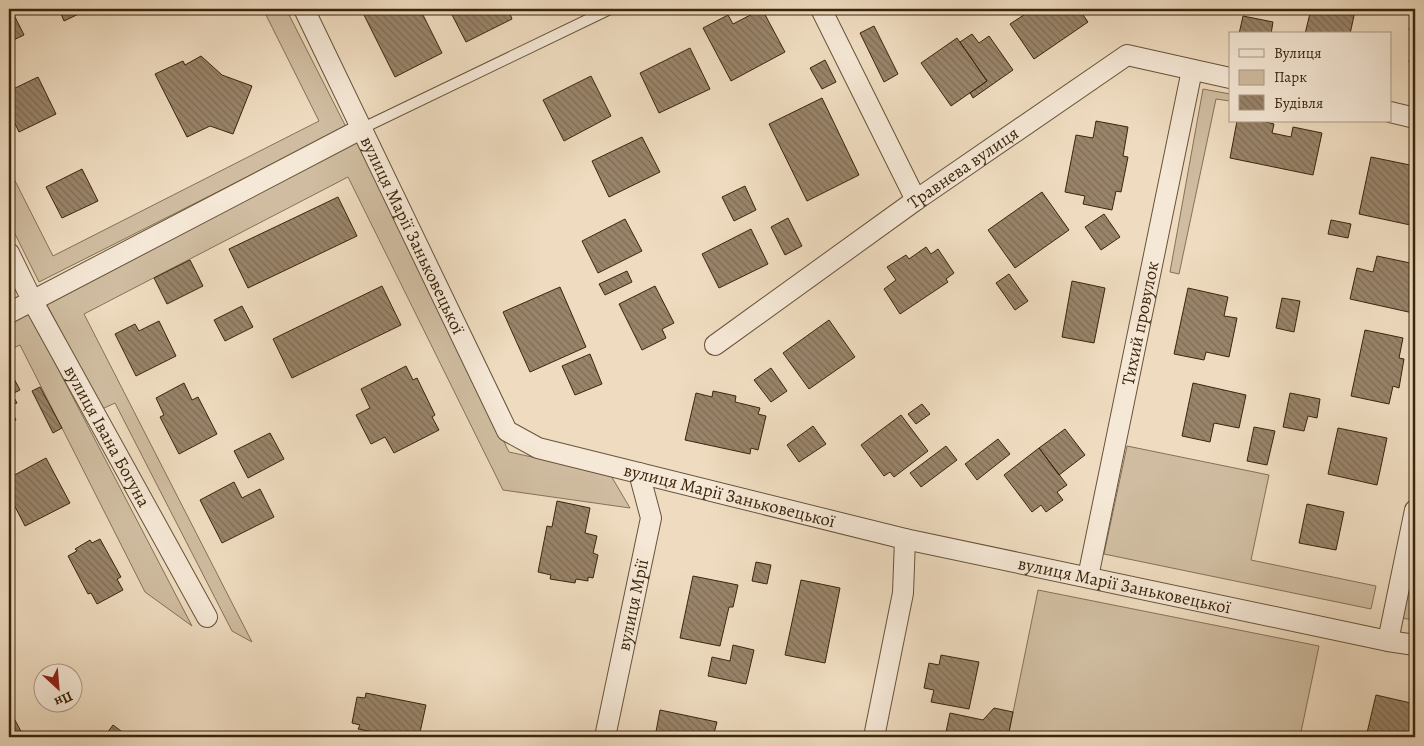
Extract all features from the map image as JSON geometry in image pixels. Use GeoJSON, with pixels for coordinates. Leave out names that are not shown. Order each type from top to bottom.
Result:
{"type":"FeatureCollection","features":[{"type":"Feature","properties":{"kind":"street","name":"вулиця Марії Заньковецької"},"geometry":{"type":"LineString","coordinates":[[304,9],[508,431],[538,448],[905,539],[1388,641],[1415,645]]}},
{"type":"Feature","properties":{"kind":"street"},"geometry":{"type":"LineString","coordinates":[[821,9],[916,200]]}},
{"type":"Feature","properties":{"kind":"street","name":"Травнева вулиця"},"geometry":{"type":"LineString","coordinates":[[715,345],[916,200],[1127,55],[1229,78]]}},
{"type":"Feature","properties":{"kind":"street","name":"Тихий провулок"},"geometry":{"type":"LineString","coordinates":[[1088,577],[1192,70]]}},
{"type":"Feature","properties":{"kind":"street"},"geometry":{"type":"LineString","coordinates":[[1392,112],[1415,118]]}},
{"type":"Feature","properties":{"kind":"street"},"geometry":{"type":"LineString","coordinates":[[9,313],[362,128]]}},
{"type":"Feature","properties":{"kind":"street","name":"вулиця Івана Богуна"},"geometry":{"type":"LineString","coordinates":[[9,253],[32,300],[207,617]]}},
{"type":"Feature","properties":{"kind":"street","name":"вулиця Мрії"},"geometry":{"type":"LineString","coordinates":[[605,737],[651,518],[639,473]]}},
{"type":"Feature","properties":{"kind":"street"},"geometry":{"type":"LineString","coordinates":[[1388,641],[1415,510]]}},
{"type":"Feature","properties":{"kind":"street"},"geometry":{"type":"LineString","coordinates":[[874,737],[903,593],[905,539]]}},
{"type":"Feature","properties":{"kind":"lane"},"geometry":{"type":"LineString","coordinates":[[362,128],[610,9]]}},
{"type":"Feature","properties":{"kind":"green space"},"geometry":{"type":"Polygon","coordinates":[[[263,9],[286,9],[346,127],[39,282],[9,222],[9,169],[53,256],[319,121],[263,9]]]}},
{"type":"Feature","properties":{"kind":"green space"},"geometry":{"type":"Polygon","coordinates":[[[1203,89],[1229,94],[1229,101],[1216,99],[1179,274],[1170,272],[1203,89]]]}},
{"type":"Feature","properties":{"kind":"green space"},"geometry":{"type":"Polygon","coordinates":[[[356,140],[509,452],[610,474],[630,508],[503,490],[348,177],[84,314],[252,642],[232,631],[115,403],[102,409],[46,303],[356,140]]]}},
{"type":"Feature","properties":{"kind":"green space"},"geometry":{"type":"Polygon","coordinates":[[[29,313],[192,626],[145,592],[20,345],[9,350],[9,324],[29,313]]]}},
{"type":"Feature","properties":{"kind":"green space"},"geometry":{"type":"Polygon","coordinates":[[[1127,446],[1269,475],[1251,560],[1376,586],[1371,609],[1104,554],[1127,446]]]}},
{"type":"Feature","properties":{"kind":"green space"},"geometry":{"type":"Polygon","coordinates":[[[1415,558],[1415,621],[1403,618],[1415,558]]]}},
{"type":"Feature","properties":{"kind":"green space"},"geometry":{"type":"Polygon","coordinates":[[[1038,590],[1319,646],[1300,737],[1008,737],[1038,590]]]}},
{"type":"Feature","properties":{"kind":"building"},"geometry":{"type":"Polygon","coordinates":[[[9,9],[11,9],[24,35],[9,42],[9,9]]]}},
{"type":"Feature","properties":{"kind":"building"},"geometry":{"type":"Polygon","coordinates":[[[59,9],[89,9],[64,21],[59,9]]]}},
{"type":"Feature","properties":{"kind":"building"},"geometry":{"type":"Polygon","coordinates":[[[361,9],[420,9],[442,53],[395,77],[361,9]]]}},
{"type":"Feature","properties":{"kind":"building"},"geometry":{"type":"Polygon","coordinates":[[[449,9],[508,9],[512,19],[466,42],[449,9]]]}},
{"type":"Feature","properties":{"kind":"building"},"geometry":{"type":"Polygon","coordinates":[[[762,9],[785,52],[731,81],[703,28],[728,15],[733,24],[762,9]]]}},
{"type":"Feature","properties":{"kind":"building"},"geometry":{"type":"Polygon","coordinates":[[[1033,9],[1079,9],[1088,22],[1034,59],[1010,24],[1033,9]]]}},
{"type":"Feature","properties":{"kind":"building"},"geometry":{"type":"Polygon","coordinates":[[[1311,9],[1355,11],[1350,32],[1305,32],[1311,9]]]}},
{"type":"Feature","properties":{"kind":"building"},"geometry":{"type":"Polygon","coordinates":[[[1413,12],[1415,12],[1415,31],[1409,30],[1413,12]]]}},
{"type":"Feature","properties":{"kind":"building"},"geometry":{"type":"Polygon","coordinates":[[[1243,16],[1273,22],[1271,32],[1239,32],[1243,16]]]}},
{"type":"Feature","properties":{"kind":"building"},"geometry":{"type":"Polygon","coordinates":[[[874,26],[898,74],[884,82],[860,33],[874,26]]]}},
{"type":"Feature","properties":{"kind":"building"},"geometry":{"type":"Polygon","coordinates":[[[1415,31],[1415,63],[1409,62],[1415,31]]]}},
{"type":"Feature","properties":{"kind":"building"},"geometry":{"type":"Polygon","coordinates":[[[972,34],[979,43],[989,36],[1013,70],[973,98],[970,93],[987,81],[960,42],[972,34]]]}},
{"type":"Feature","properties":{"kind":"building"},"geometry":{"type":"Polygon","coordinates":[[[957,38],[987,81],[951,106],[921,63],[957,38]]]}},
{"type":"Feature","properties":{"kind":"building"},"geometry":{"type":"Polygon","coordinates":[[[690,48],[710,89],[659,113],[640,73],[690,48]]]}},
{"type":"Feature","properties":{"kind":"building"},"geometry":{"type":"Polygon","coordinates":[[[201,56],[222,75],[252,86],[233,134],[210,126],[187,137],[155,74],[183,61],[185,65],[201,56]]]}},
{"type":"Feature","properties":{"kind":"building"},"geometry":{"type":"Polygon","coordinates":[[[825,60],[836,82],[822,89],[810,68],[825,60]]]}},
{"type":"Feature","properties":{"kind":"building"},"geometry":{"type":"Polygon","coordinates":[[[591,76],[611,116],[564,141],[543,100],[591,76]]]}},
{"type":"Feature","properties":{"kind":"building"},"geometry":{"type":"Polygon","coordinates":[[[38,77],[56,114],[19,132],[9,111],[9,91],[38,77]]]}},
{"type":"Feature","properties":{"kind":"building"},"geometry":{"type":"Polygon","coordinates":[[[822,98],[859,175],[807,201],[769,124],[822,98]]]}},
{"type":"Feature","properties":{"kind":"building"},"geometry":{"type":"Polygon","coordinates":[[[1096,121],[1128,127],[1123,156],[1128,157],[1121,192],[1116,191],[1112,210],[1083,204],[1085,196],[1065,192],[1076,135],[1093,138],[1096,121]]]}},
{"type":"Feature","properties":{"kind":"building"},"geometry":{"type":"Polygon","coordinates":[[[1237,122],[1266,122],[1274,124],[1272,133],[1291,137],[1293,127],[1322,133],[1313,175],[1230,158],[1237,122]]]}},
{"type":"Feature","properties":{"kind":"building"},"geometry":{"type":"Polygon","coordinates":[[[642,137],[660,172],[609,197],[592,161],[642,137]]]}},
{"type":"Feature","properties":{"kind":"building"},"geometry":{"type":"Polygon","coordinates":[[[1371,157],[1415,166],[1415,226],[1359,214],[1371,157]]]}},
{"type":"Feature","properties":{"kind":"building"},"geometry":{"type":"Polygon","coordinates":[[[82,169],[98,201],[62,218],[46,187],[82,169]]]}},
{"type":"Feature","properties":{"kind":"building"},"geometry":{"type":"Polygon","coordinates":[[[745,186],[756,210],[734,221],[722,197],[745,186]]]}},
{"type":"Feature","properties":{"kind":"building"},"geometry":{"type":"Polygon","coordinates":[[[1042,192],[1069,230],[1015,268],[988,230],[1042,192]]]}},
{"type":"Feature","properties":{"kind":"building"},"geometry":{"type":"Polygon","coordinates":[[[338,197],[357,236],[248,288],[229,249],[338,197]]]}},
{"type":"Feature","properties":{"kind":"building"},"geometry":{"type":"Polygon","coordinates":[[[1104,214],[1120,237],[1101,250],[1085,227],[1104,214]]]}},
{"type":"Feature","properties":{"kind":"building"},"geometry":{"type":"Polygon","coordinates":[[[788,218],[802,246],[785,255],[771,227],[788,218]]]}},
{"type":"Feature","properties":{"kind":"building"},"geometry":{"type":"Polygon","coordinates":[[[625,219],[642,251],[598,273],[582,241],[625,219]]]}},
{"type":"Feature","properties":{"kind":"building"},"geometry":{"type":"Polygon","coordinates":[[[1331,220],[1351,224],[1348,238],[1328,234],[1331,220]]]}},
{"type":"Feature","properties":{"kind":"building"},"geometry":{"type":"Polygon","coordinates":[[[751,229],[768,264],[719,288],[702,254],[751,229]]]}},
{"type":"Feature","properties":{"kind":"building"},"geometry":{"type":"Polygon","coordinates":[[[926,247],[931,254],[938,249],[954,273],[946,279],[948,282],[900,314],[884,289],[896,280],[887,267],[906,255],[909,259],[926,247]]]}},
{"type":"Feature","properties":{"kind":"building"},"geometry":{"type":"Polygon","coordinates":[[[1377,256],[1415,264],[1413,313],[1350,299],[1357,268],[1373,272],[1377,256]]]}},
{"type":"Feature","properties":{"kind":"building"},"geometry":{"type":"Polygon","coordinates":[[[190,260],[203,286],[167,304],[154,278],[190,260]]]}},
{"type":"Feature","properties":{"kind":"building"},"geometry":{"type":"Polygon","coordinates":[[[627,271],[632,282],[605,295],[599,284],[627,271]]]}},
{"type":"Feature","properties":{"kind":"building"},"geometry":{"type":"Polygon","coordinates":[[[1009,274],[1028,301],[1015,310],[996,283],[1009,274]]]}},
{"type":"Feature","properties":{"kind":"building"},"geometry":{"type":"Polygon","coordinates":[[[1072,281],[1105,288],[1094,343],[1062,337],[1072,281]]]}},
{"type":"Feature","properties":{"kind":"building"},"geometry":{"type":"Polygon","coordinates":[[[382,286],[401,325],[292,378],[273,339],[382,286]]]}},
{"type":"Feature","properties":{"kind":"building"},"geometry":{"type":"Polygon","coordinates":[[[655,286],[674,323],[662,329],[666,338],[642,350],[619,304],[655,286]]]}},
{"type":"Feature","properties":{"kind":"building"},"geometry":{"type":"Polygon","coordinates":[[[560,287],[586,347],[530,372],[503,312],[560,287]]]}},
{"type":"Feature","properties":{"kind":"building"},"geometry":{"type":"Polygon","coordinates":[[[1188,288],[1228,297],[1224,316],[1237,318],[1229,357],[1206,352],[1204,360],[1174,354],[1188,288]]]}},
{"type":"Feature","properties":{"kind":"building"},"geometry":{"type":"Polygon","coordinates":[[[1282,298],[1300,301],[1294,332],[1276,328],[1282,298]]]}},
{"type":"Feature","properties":{"kind":"building"},"geometry":{"type":"Polygon","coordinates":[[[242,306],[253,327],[225,341],[214,320],[242,306]]]}},
{"type":"Feature","properties":{"kind":"building"},"geometry":{"type":"Polygon","coordinates":[[[829,320],[855,357],[809,389],[783,353],[829,320]]]}},
{"type":"Feature","properties":{"kind":"building"},"geometry":{"type":"Polygon","coordinates":[[[159,321],[176,356],[136,376],[115,334],[135,324],[139,331],[159,321]]]}},
{"type":"Feature","properties":{"kind":"building"},"geometry":{"type":"Polygon","coordinates":[[[1365,330],[1403,338],[1399,358],[1404,359],[1399,388],[1393,386],[1389,404],[1351,396],[1365,330]]]}},
{"type":"Feature","properties":{"kind":"building"},"geometry":{"type":"Polygon","coordinates":[[[590,354],[602,384],[575,395],[562,366],[590,354]]]}},
{"type":"Feature","properties":{"kind":"building"},"geometry":{"type":"Polygon","coordinates":[[[406,366],[413,380],[417,378],[435,415],[432,417],[439,430],[394,453],[385,437],[371,444],[356,415],[370,408],[361,389],[406,366]]]}},
{"type":"Feature","properties":{"kind":"building"},"geometry":{"type":"Polygon","coordinates":[[[771,368],[787,391],[771,402],[754,380],[771,368]]]}},
{"type":"Feature","properties":{"kind":"building"},"geometry":{"type":"Polygon","coordinates":[[[11,373],[20,390],[12,394],[17,403],[9,406],[9,374],[11,373]]]}},
{"type":"Feature","properties":{"kind":"building"},"geometry":{"type":"Polygon","coordinates":[[[184,383],[192,400],[198,397],[217,434],[179,454],[160,417],[164,415],[156,398],[184,383]]]}},
{"type":"Feature","properties":{"kind":"building"},"geometry":{"type":"Polygon","coordinates":[[[1193,383],[1246,395],[1239,428],[1214,423],[1210,442],[1182,436],[1193,383]]]}},
{"type":"Feature","properties":{"kind":"building"},"geometry":{"type":"Polygon","coordinates":[[[40,387],[62,428],[53,433],[32,391],[40,387]]]}},
{"type":"Feature","properties":{"kind":"building"},"geometry":{"type":"Polygon","coordinates":[[[713,391],[736,396],[735,402],[760,408],[758,414],[766,416],[758,450],[751,448],[750,454],[685,440],[696,393],[712,397],[713,391]]]}},
{"type":"Feature","properties":{"kind":"building"},"geometry":{"type":"Polygon","coordinates":[[[1290,393],[1320,399],[1317,418],[1308,416],[1304,431],[1283,427],[1290,393]]]}},
{"type":"Feature","properties":{"kind":"building"},"geometry":{"type":"Polygon","coordinates":[[[922,404],[930,414],[916,424],[908,414],[922,404]]]}},
{"type":"Feature","properties":{"kind":"building"},"geometry":{"type":"Polygon","coordinates":[[[9,406],[16,420],[9,424],[9,406]]]}},
{"type":"Feature","properties":{"kind":"building"},"geometry":{"type":"Polygon","coordinates":[[[901,415],[928,451],[894,477],[890,472],[884,476],[861,445],[901,415]]]}},
{"type":"Feature","properties":{"kind":"building"},"geometry":{"type":"Polygon","coordinates":[[[813,426],[826,444],[799,462],[787,445],[813,426]]]}},
{"type":"Feature","properties":{"kind":"building"},"geometry":{"type":"Polygon","coordinates":[[[1254,427],[1275,431],[1267,465],[1247,461],[1254,427]]]}},
{"type":"Feature","properties":{"kind":"building"},"geometry":{"type":"Polygon","coordinates":[[[1338,428],[1387,438],[1377,485],[1328,474],[1338,428]]]}},
{"type":"Feature","properties":{"kind":"building"},"geometry":{"type":"Polygon","coordinates":[[[1065,429],[1085,455],[1059,475],[1039,448],[1065,429]]]}},
{"type":"Feature","properties":{"kind":"building"},"geometry":{"type":"Polygon","coordinates":[[[270,433],[284,459],[248,478],[234,451],[270,433]]]}},
{"type":"Feature","properties":{"kind":"building"},"geometry":{"type":"Polygon","coordinates":[[[998,439],[1010,454],[977,480],[965,464],[998,439]]]}},
{"type":"Feature","properties":{"kind":"building"},"geometry":{"type":"Polygon","coordinates":[[[946,446],[957,460],[921,487],[910,473],[946,446]]]}},
{"type":"Feature","properties":{"kind":"building"},"geometry":{"type":"Polygon","coordinates":[[[1039,448],[1067,485],[1057,492],[1063,500],[1046,512],[1041,505],[1032,512],[1004,475],[1039,448]]]}},
{"type":"Feature","properties":{"kind":"building"},"geometry":{"type":"Polygon","coordinates":[[[46,458],[70,503],[25,526],[9,495],[9,478],[46,458]]]}},
{"type":"Feature","properties":{"kind":"building"},"geometry":{"type":"Polygon","coordinates":[[[234,482],[242,498],[260,489],[274,517],[222,543],[200,500],[234,482]]]}},
{"type":"Feature","properties":{"kind":"building"},"geometry":{"type":"Polygon","coordinates":[[[557,501],[590,508],[585,533],[597,536],[593,553],[598,555],[593,578],[588,577],[588,581],[576,579],[575,583],[550,579],[551,575],[538,572],[547,526],[552,527],[557,501]]]}},
{"type":"Feature","properties":{"kind":"building"},"geometry":{"type":"Polygon","coordinates":[[[1307,504],[1344,512],[1336,550],[1299,543],[1307,504]]]}},
{"type":"Feature","properties":{"kind":"building"},"geometry":{"type":"Polygon","coordinates":[[[100,539],[121,577],[117,579],[123,590],[97,604],[91,593],[88,594],[68,556],[77,551],[75,549],[90,540],[92,543],[100,539]]]}},
{"type":"Feature","properties":{"kind":"building"},"geometry":{"type":"Polygon","coordinates":[[[756,562],[771,565],[767,584],[752,581],[756,562]]]}},
{"type":"Feature","properties":{"kind":"building"},"geometry":{"type":"Polygon","coordinates":[[[693,576],[738,585],[733,607],[729,607],[720,646],[680,638],[693,576]]]}},
{"type":"Feature","properties":{"kind":"building"},"geometry":{"type":"Polygon","coordinates":[[[801,580],[840,588],[825,663],[785,655],[801,580]]]}},
{"type":"Feature","properties":{"kind":"building"},"geometry":{"type":"Polygon","coordinates":[[[733,645],[754,650],[746,684],[708,676],[712,657],[730,661],[733,645]]]}},
{"type":"Feature","properties":{"kind":"building"},"geometry":{"type":"Polygon","coordinates":[[[941,655],[979,662],[969,709],[931,702],[934,690],[924,688],[929,663],[939,665],[941,655]]]}},
{"type":"Feature","properties":{"kind":"building"},"geometry":{"type":"Polygon","coordinates":[[[366,693],[426,705],[419,737],[399,737],[358,729],[360,725],[352,723],[357,697],[365,698],[366,693]]]}},
{"type":"Feature","properties":{"kind":"building"},"geometry":{"type":"Polygon","coordinates":[[[1376,695],[1415,704],[1415,737],[1366,737],[1376,695]]]}},
{"type":"Feature","properties":{"kind":"building"},"geometry":{"type":"Polygon","coordinates":[[[994,708],[1013,712],[1008,737],[974,737],[946,732],[950,713],[983,720],[994,708]]]}},
{"type":"Feature","properties":{"kind":"building"},"geometry":{"type":"Polygon","coordinates":[[[9,709],[24,737],[9,737],[9,709]]]}},
{"type":"Feature","properties":{"kind":"building"},"geometry":{"type":"Polygon","coordinates":[[[660,710],[717,722],[713,737],[655,737],[660,710]]]}},
{"type":"Feature","properties":{"kind":"building"},"geometry":{"type":"Polygon","coordinates":[[[113,725],[129,737],[104,737],[113,725]]]}}]}
